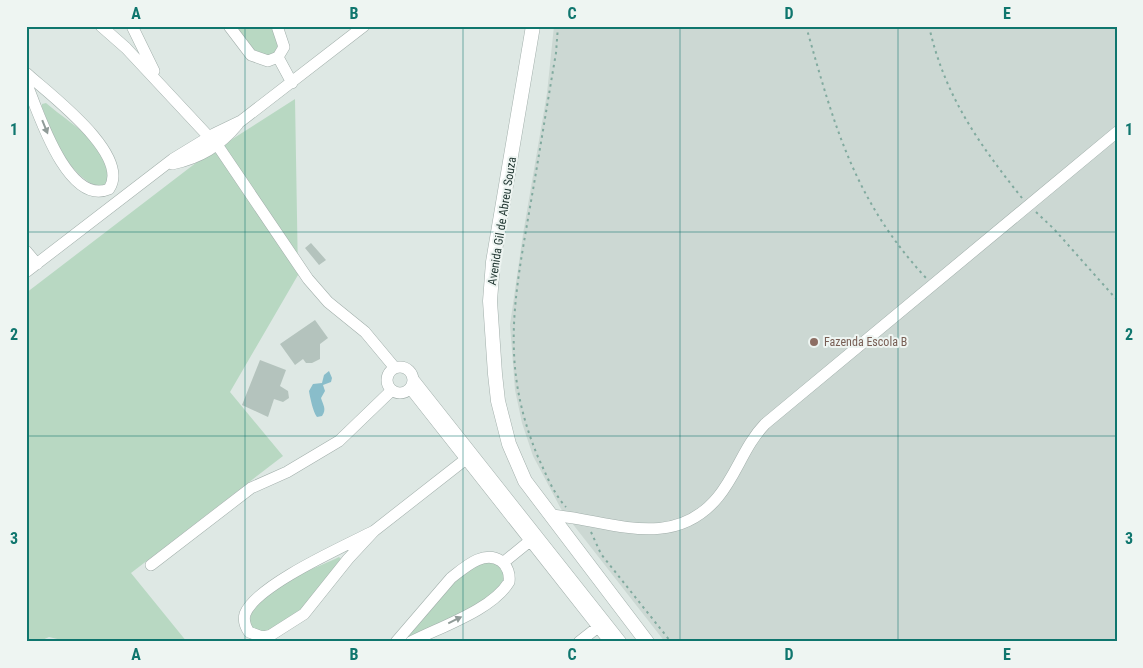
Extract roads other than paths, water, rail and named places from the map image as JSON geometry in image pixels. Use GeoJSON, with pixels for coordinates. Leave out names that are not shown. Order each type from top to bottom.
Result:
{"type":"FeatureCollection","features":[{"type":"Feature","properties":{"kind":"street"},"geometry":{"type":"LineString","coordinates":[[101,26],[126,48],[209,136]]}},
{"type":"Feature","properties":{"kind":"street"},"geometry":{"type":"LineString","coordinates":[[132,26],[161,84]]}},
{"type":"Feature","properties":{"kind":"street"},"geometry":{"type":"LineString","coordinates":[[228,26],[251,55],[268,61],[278,57],[284,47],[277,26]]}},
{"type":"Feature","properties":{"kind":"street"},"geometry":{"type":"LineString","coordinates":[[166,165],[202,155],[218,146],[241,121],[364,26]]}},
{"type":"Feature","properties":{"kind":"street","name":"Avenida Gil de Abreu Souza"},"geometry":{"type":"LineString","coordinates":[[533,26],[493,262],[490,301],[498,401],[509,444],[525,481],[647,642]]}},
{"type":"Feature","properties":{"kind":"street"},"geometry":{"type":"LineString","coordinates":[[126,48],[138,41]]}},
{"type":"Feature","properties":{"kind":"street"},"geometry":{"type":"LineString","coordinates":[[278,57],[292,83]]}},
{"type":"Feature","properties":{"kind":"street"},"geometry":{"type":"LineString","coordinates":[[26,73],[88,130],[108,156],[114,175],[110,189]]}},
{"type":"Feature","properties":{"kind":"street"},"geometry":{"type":"LineString","coordinates":[[26,82],[55,153],[67,169],[90,189],[99,192],[110,189]]}},
{"type":"Feature","properties":{"kind":"street"},"geometry":{"type":"LineString","coordinates":[[35,103],[49,94]]}},
{"type":"Feature","properties":{"kind":"street"},"geometry":{"type":"LineString","coordinates":[[26,272],[166,165],[209,136],[241,121]]}},
{"type":"Feature","properties":{"kind":"street"},"geometry":{"type":"LineString","coordinates":[[550,515],[646,530],[672,526],[702,512],[721,493],[749,443],[765,424],[1117,132]]}},
{"type":"Feature","properties":{"kind":"street"},"geometry":{"type":"LineString","coordinates":[[209,136],[207,142],[209,146],[218,146]]}},
{"type":"Feature","properties":{"kind":"street"},"geometry":{"type":"LineString","coordinates":[[218,146],[308,280],[344,316],[344,323],[365,341],[393,370]]}},
{"type":"Feature","properties":{"kind":"street"},"geometry":{"type":"LineString","coordinates":[[110,189],[119,200]]}},
{"type":"Feature","properties":{"kind":"street"},"geometry":{"type":"LineString","coordinates":[[26,251],[36,264]]}},
{"type":"Feature","properties":{"kind":"street"},"geometry":{"type":"LineString","coordinates":[[393,370],[407,369],[412,383],[466,459],[610,642]]}},
{"type":"Feature","properties":{"kind":"street"},"geometry":{"type":"LineString","coordinates":[[393,370],[387,379],[392,390],[400,393],[412,383]]}},
{"type":"Feature","properties":{"kind":"street"},"geometry":{"type":"LineString","coordinates":[[412,383],[621,642]]}},
{"type":"Feature","properties":{"kind":"street"},"geometry":{"type":"LineString","coordinates":[[151,565],[251,488],[287,472],[338,441],[392,390]]}},
{"type":"Feature","properties":{"kind":"street"},"geometry":{"type":"LineString","coordinates":[[374,530],[304,614],[272,636],[262,637],[249,632],[244,622],[246,612],[272,585],[374,530],[466,459]]}},
{"type":"Feature","properties":{"kind":"street"},"geometry":{"type":"LineString","coordinates":[[504,562],[530,540]]}},
{"type":"Feature","properties":{"kind":"street"},"geometry":{"type":"LineString","coordinates":[[342,548],[348,559]]}},
{"type":"Feature","properties":{"kind":"street"},"geometry":{"type":"LineString","coordinates":[[487,557],[496,558],[504,562],[509,582],[498,596],[476,610],[405,640],[450,578],[460,570],[477,560],[487,557]]}},
{"type":"Feature","properties":{"kind":"street"},"geometry":{"type":"LineString","coordinates":[[579,642],[598,626]]}},
{"type":"Feature","properties":{"kind":"water"},"geometry":{"type":"Polygon","coordinates":[[[329,371],[332,378],[331,382],[323,385],[325,391],[321,398],[324,411],[322,416],[317,417],[309,391],[313,384],[322,383],[324,375],[329,371]]]}},
{"type":"Feature","properties":{"kind":"place","name":"Fazenda Escola B"},"geometry":{"type":"Point","coordinates":[814,342]}}]}
